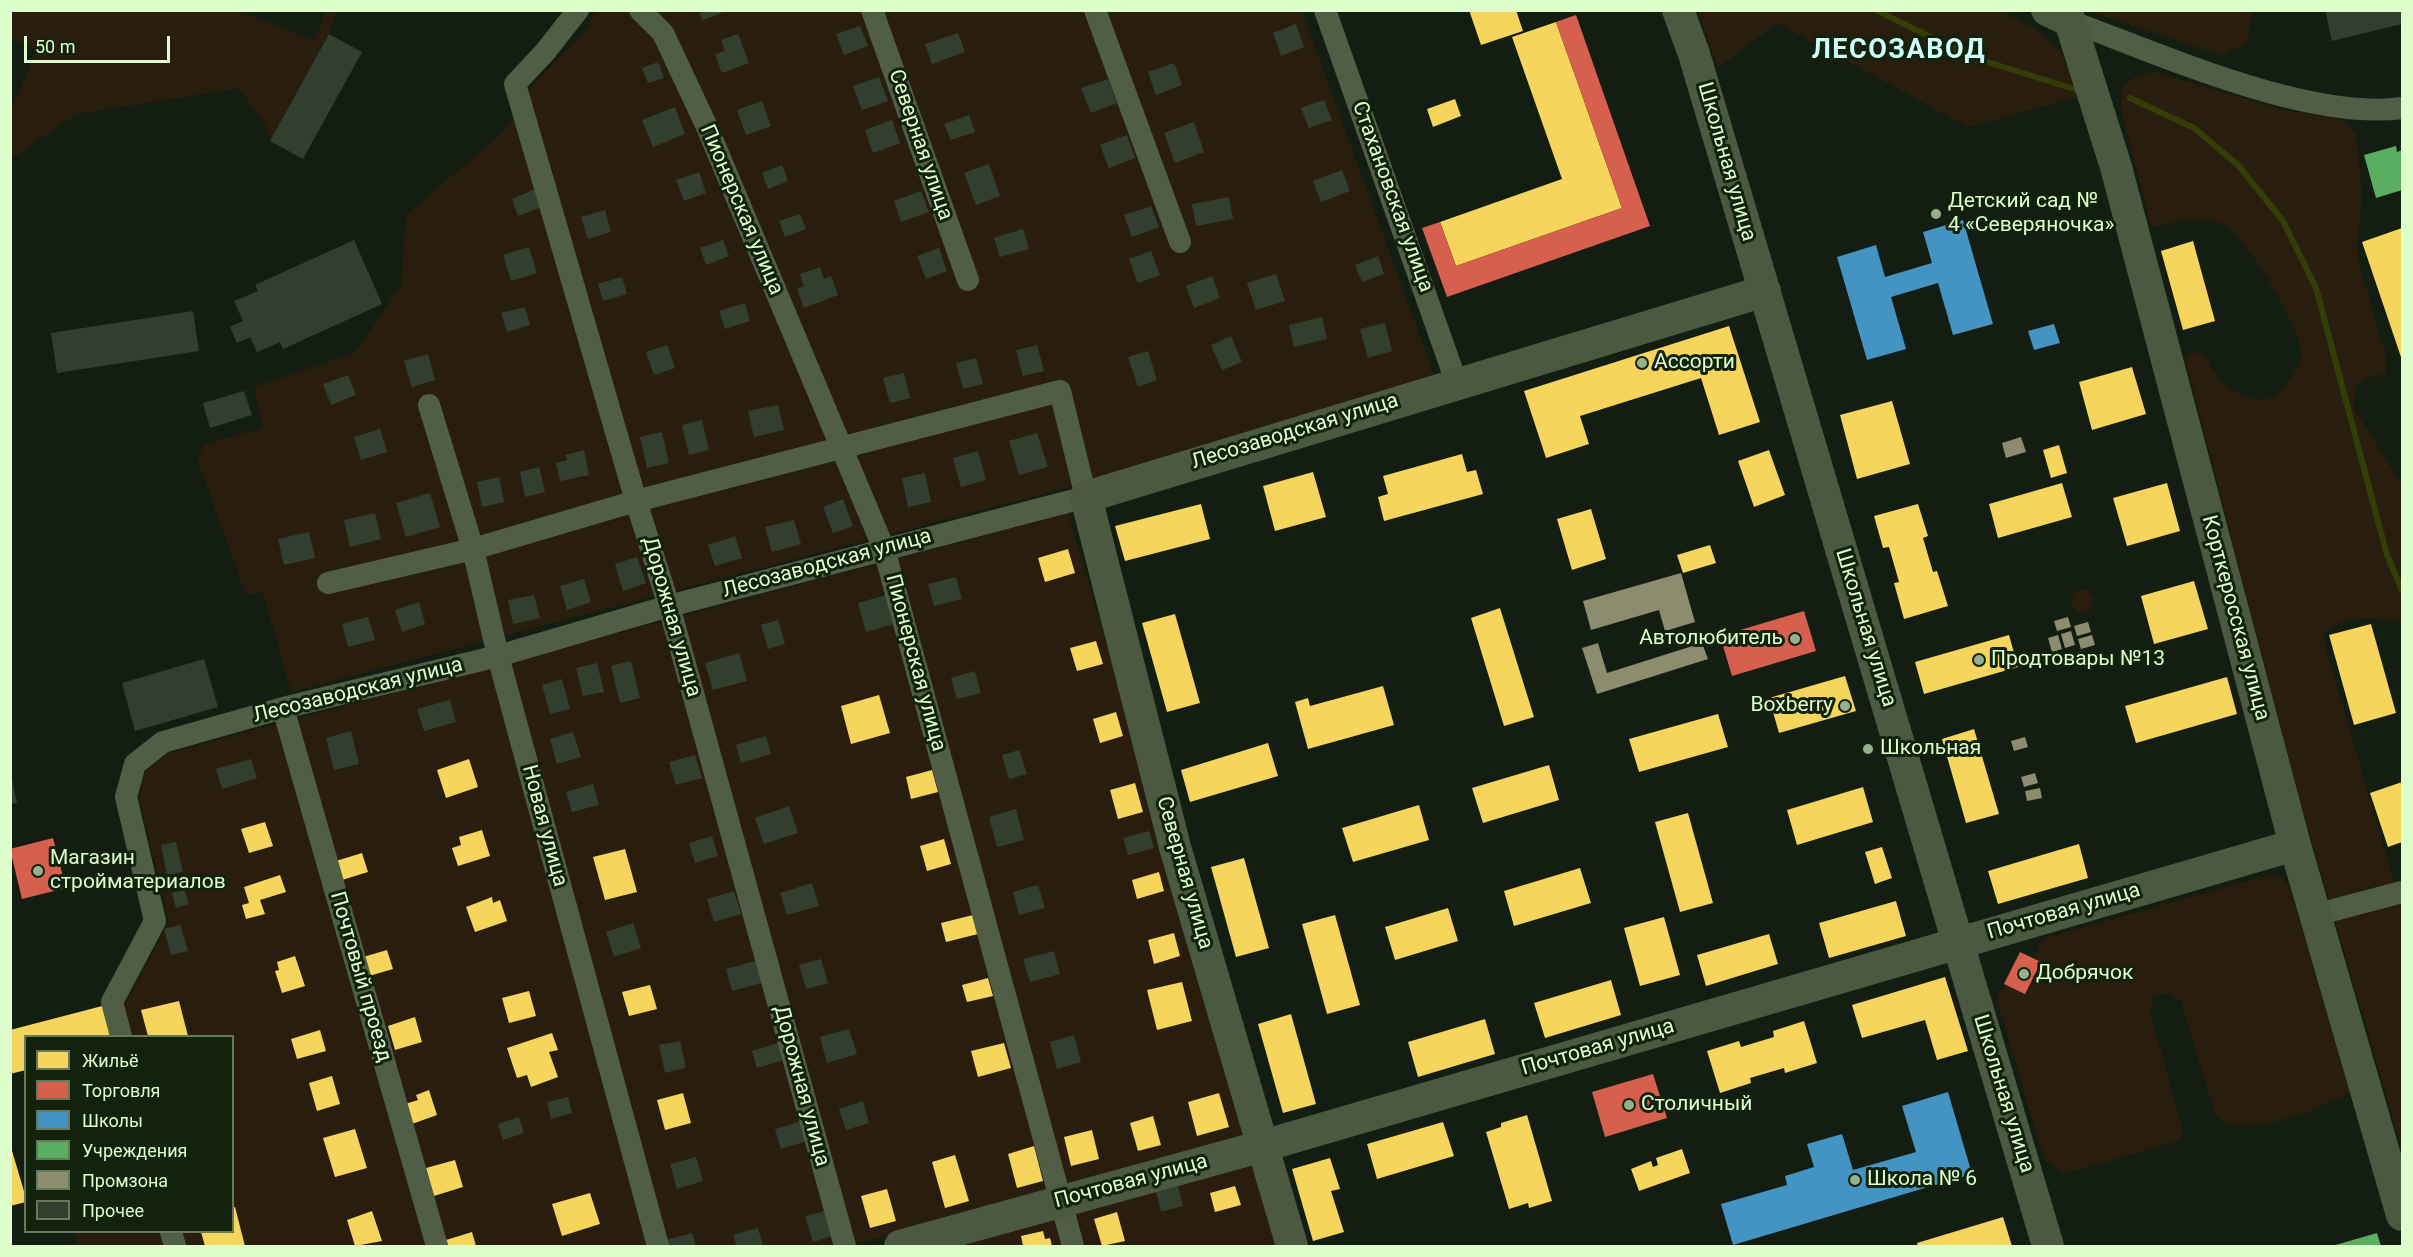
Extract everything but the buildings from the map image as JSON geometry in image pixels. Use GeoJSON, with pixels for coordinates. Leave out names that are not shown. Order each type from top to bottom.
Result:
{"type":"FeatureCollection","features":[{"type":"Feature","properties":{"kind":"street","name":"Дорожная улица"},"geometry":{"type":"LineString","coordinates":[[578,10],[545,52],[515,84],[636,501],[669,606],[845,1246]]}},
{"type":"Feature","properties":{"kind":"street","name":"Пионерская улица"},"geometry":{"type":"LineString","coordinates":[[640,10],[663,33],[707,127],[884,549],[1073,1246]]}},
{"type":"Feature","properties":{"kind":"street","name":"Северная улица"},"geometry":{"type":"LineString","coordinates":[[872,10],[968,280]]}},
{"type":"Feature","properties":{"kind":"street"},"geometry":{"type":"LineString","coordinates":[[1095,10],[1180,242]]}},
{"type":"Feature","properties":{"kind":"street","name":"Стахановская улица"},"geometry":{"type":"LineString","coordinates":[[1325,10],[1457,384]]}},
{"type":"Feature","properties":{"kind":"street","name":"Школьная улица"},"geometry":{"type":"LineString","coordinates":[[1678,10],[1694,54],[1765,291],[2048,1246]]}},
{"type":"Feature","properties":{"kind":"street"},"geometry":{"type":"LineString","coordinates":[[2063,14],[2282,95],[2344,106],[2403,108]]}},
{"type":"Feature","properties":{"kind":"street","name":"Корткеросская улица"},"geometry":{"type":"LineString","coordinates":[[2063,14],[2116,167],[2295,845],[2403,1215]]}},
{"type":"Feature","properties":{"kind":"street","name":"Лесозаводская улица"},"geometry":{"type":"LineString","coordinates":[[121,1035],[112,1002],[155,921],[126,797],[135,764],[163,742],[283,708],[498,656],[669,606],[1086,497],[1765,291]]}},
{"type":"Feature","properties":{"kind":"street"},"geometry":{"type":"LineString","coordinates":[[328,583],[473,549],[636,501],[1060,391],[1086,497]]}},
{"type":"Feature","properties":{"kind":"street","name":"Новая улица"},"geometry":{"type":"LineString","coordinates":[[429,405],[473,549],[498,656],[658,1246]]}},
{"type":"Feature","properties":{"kind":"street","name":"Северная улица"},"geometry":{"type":"LineString","coordinates":[[1086,497],[1176,847],[1292,1246]]}},
{"type":"Feature","properties":{"kind":"street","name":"Почтовый проезд"},"geometry":{"type":"LineString","coordinates":[[283,708],[437,1246]]}},
{"type":"Feature","properties":{"kind":"street","name":"Почтовая улица"},"geometry":{"type":"LineString","coordinates":[[900,1246],[1263,1146],[2295,845]]}},
{"type":"Feature","properties":{"kind":"street"},"geometry":{"type":"LineString","coordinates":[[2315,915],[2403,892]]}},
{"type":"Feature","properties":{"kind":"shaded area"},"geometry":{"type":"Polygon","coordinates":[[[11,11],[238,11],[314,41],[326,11],[337,11],[329,34],[270,141],[265,124],[239,88],[77,114],[11,159],[11,111],[37,50],[11,38],[11,11]]]}},
{"type":"Feature","properties":{"kind":"shaded area"},"geometry":{"type":"Polygon","coordinates":[[[596,11],[1302,11],[1434,375],[1073,486],[291,692],[263,592],[246,595],[198,461],[203,445],[263,428],[254,387],[355,353],[401,286],[406,215],[506,130],[529,89],[584,33],[596,11]]]}},
{"type":"Feature","properties":{"kind":"shaded area"},"geometry":{"type":"Polygon","coordinates":[[[1698,11],[2001,11],[2036,29],[2062,54],[2080,96],[1968,127],[1777,23],[1718,68],[1698,11]]]}},
{"type":"Feature","properties":{"kind":"shaded area"},"geometry":{"type":"Polygon","coordinates":[[[2089,11],[2253,11],[2246,43],[2224,56],[2089,11]]]}},
{"type":"Feature","properties":{"kind":"shaded area"},"geometry":{"type":"Polygon","coordinates":[[[2155,72],[2279,109],[2343,120],[2356,133],[2362,198],[2357,249],[2387,361],[2385,374],[2370,377],[2356,387],[2354,408],[2402,485],[2402,626],[2400,622],[2360,618],[2342,622],[2324,633],[2325,645],[2402,910],[2402,1149],[2301,804],[2185,358],[2188,354],[2203,354],[2226,385],[2247,397],[2261,400],[2268,399],[2279,392],[2294,374],[2301,354],[2299,342],[2284,306],[2260,266],[2236,234],[2226,226],[2216,222],[2195,220],[2151,226],[2121,109],[2122,89],[2137,75],[2155,72]]]}},
{"type":"Feature","properties":{"kind":"shaded area"},"geometry":{"type":"Polygon","coordinates":[[[1068,513],[1250,1135],[848,1246],[183,1246],[179,1233],[234,1233],[234,1035],[130,1035],[123,1008],[169,923],[139,797],[146,771],[169,753],[1068,513]]]}},
{"type":"Feature","properties":{"kind":"shaded area"},"geometry":{"type":"Polygon","coordinates":[[[2078,590],[2086,590],[2093,597],[2093,605],[2086,612],[2078,612],[2071,605],[2071,597],[2078,590]]]}},
{"type":"Feature","properties":{"kind":"shaded area"},"geometry":{"type":"Polygon","coordinates":[[[2273,874],[2283,878],[2290,889],[2350,1093],[2281,1120],[2242,1125],[2227,1122],[2215,1114],[2181,1001],[2166,993],[2153,997],[2150,1011],[2182,1127],[2182,1136],[2178,1141],[2063,1174],[2044,1159],[1997,1000],[1999,992],[2009,984],[2020,985],[2032,982],[2036,952],[2042,939],[2273,874]]]}},
{"type":"Feature","properties":{"kind":"shaded area"},"geometry":{"type":"Polygon","coordinates":[[[1255,1162],[1280,1246],[949,1246],[1255,1162]]]}},
{"type":"Feature","properties":{"kind":"shaded area"},"geometry":{"type":"Polygon","coordinates":[[[74,1233],[163,1233],[167,1246],[78,1246],[74,1233]]]}},
{"type":"Feature","properties":{"kind":"waterway"},"geometry":{"type":"LineString","coordinates":[[1876,10],[1971,57],[2081,91]]}},
{"type":"Feature","properties":{"kind":"waterway"},"geometry":{"type":"LineString","coordinates":[[2130,98],[2194,128],[2238,165],[2283,221],[2316,288],[2387,555],[2402,590]]}},
{"type":"Feature","properties":{"kind":"place","name":"Детский сад № 4 «Северяночка»"},"geometry":{"type":"Point","coordinates":[1936,214]}},
{"type":"Feature","properties":{"kind":"place","name":"Ассорти"},"geometry":{"type":"Point","coordinates":[1642,363]}},
{"type":"Feature","properties":{"kind":"place","name":"Автолюбитель"},"geometry":{"type":"Point","coordinates":[1795,639]}},
{"type":"Feature","properties":{"kind":"place","name":"Продтовары №13"},"geometry":{"type":"Point","coordinates":[1979,660]}},
{"type":"Feature","properties":{"kind":"place","name":"Boxberry"},"geometry":{"type":"Point","coordinates":[1845,706]}},
{"type":"Feature","properties":{"kind":"place","name":"Школьная"},"geometry":{"type":"Point","coordinates":[1868,749]}},
{"type":"Feature","properties":{"kind":"place","name":"Магазин стройматериалов"},"geometry":{"type":"Point","coordinates":[38,871]}},
{"type":"Feature","properties":{"kind":"place","name":"Добрячок"},"geometry":{"type":"Point","coordinates":[2024,974]}},
{"type":"Feature","properties":{"kind":"place","name":"Столичный"},"geometry":{"type":"Point","coordinates":[1629,1105]}},
{"type":"Feature","properties":{"kind":"place","name":"Школа № 6"},"geometry":{"type":"Point","coordinates":[1855,1180]}},
{"type":"Feature","properties":{"kind":"district","name":"ЛЕСОЗАВОД"},"geometry":{"type":"Point","coordinates":[1899,51]}}]}
